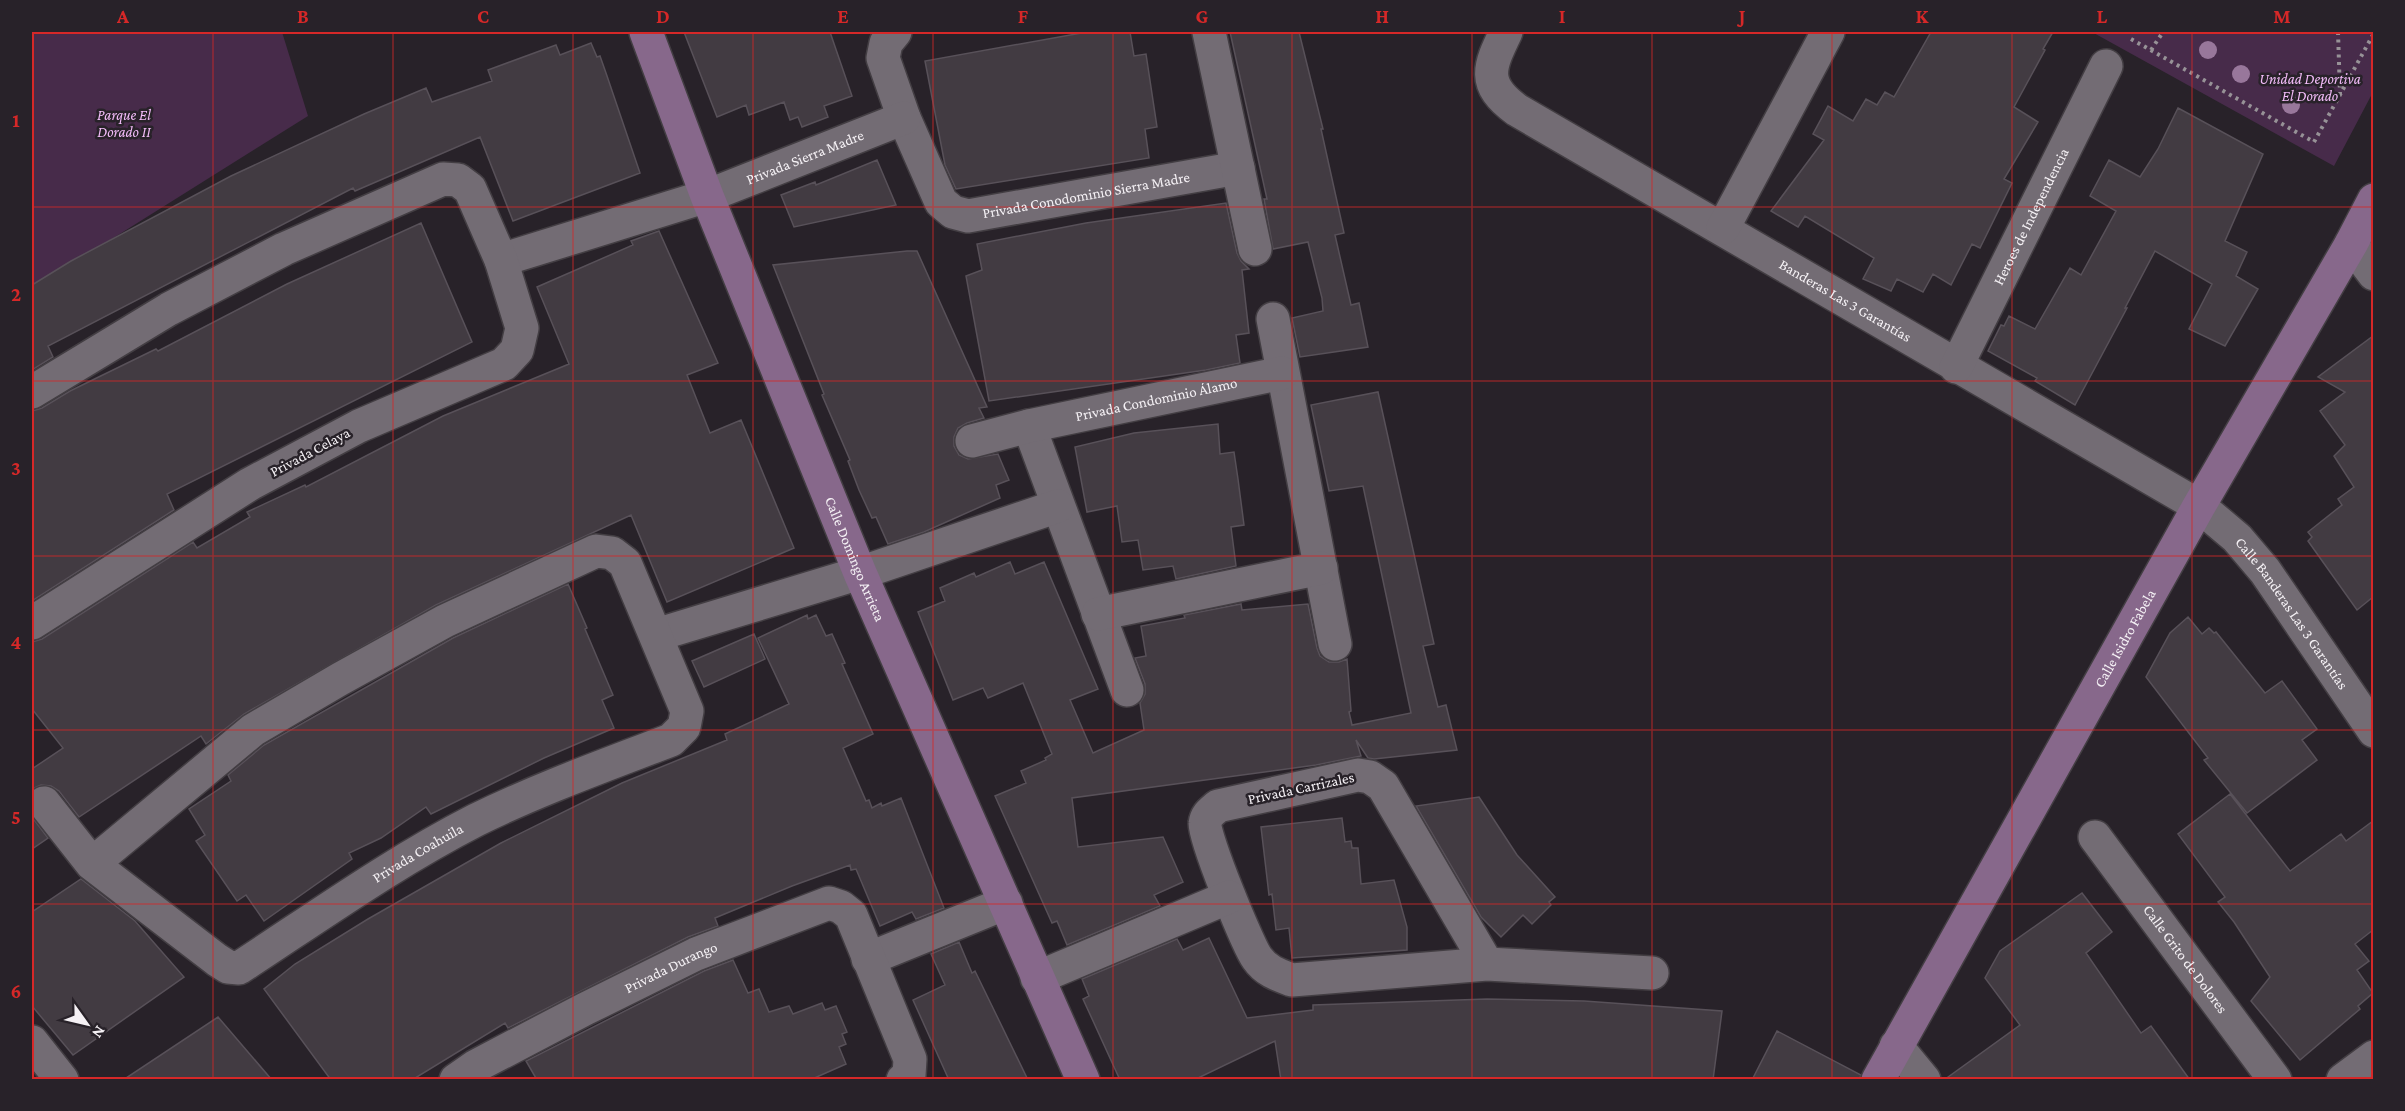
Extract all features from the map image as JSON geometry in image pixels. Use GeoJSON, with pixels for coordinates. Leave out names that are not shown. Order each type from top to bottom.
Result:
{"type":"FeatureCollection","features":[{"type":"Feature","properties":{"kind":"street","name":"Calle Domingo Arrieta"},"geometry":{"type":"LineString","coordinates":[[646,32],[707,196],[860,573],[1083,1080]]}},
{"type":"Feature","properties":{"kind":"street","name":"Privada Conodominio Sierra Madre"},"geometry":{"type":"LineString","coordinates":[[895,32],[886,43],[883,58],[904,118],[941,202],[953,212],[968,216],[1239,168]]}},
{"type":"Feature","properties":{"kind":"street"},"geometry":{"type":"LineString","coordinates":[[1209,32],[1255,249]]}},
{"type":"Feature","properties":{"kind":"street","name":"Banderas Las 3 Garantías"},"geometry":{"type":"LineString","coordinates":[[1506,32],[1494,55],[1490,76],[1494,89],[1517,110],[1723,228],[1956,367],[2199,506]]}},
{"type":"Feature","properties":{"kind":"street"},"geometry":{"type":"LineString","coordinates":[[1723,228],[1828,32]]}},
{"type":"Feature","properties":{"kind":"street","name":"Heroes de Independencia"},"geometry":{"type":"LineString","coordinates":[[1956,367],[2106,66]]}},
{"type":"Feature","properties":{"kind":"street","name":"Privada Sierra Madre"},"geometry":{"type":"LineString","coordinates":[[707,196],[904,118]]}},
{"type":"Feature","properties":{"kind":"street","name":"Privada Celaya"},"geometry":{"type":"LineString","coordinates":[[32,392],[169,309],[284,249],[443,179],[458,180],[470,189],[501,260],[522,328],[517,350],[504,364],[359,426],[250,484],[32,623]]}},
{"type":"Feature","properties":{"kind":"street"},"geometry":{"type":"LineString","coordinates":[[501,260],[707,196]]}},
{"type":"Feature","properties":{"kind":"street","name":"Calle Isidro Fabela"},"geometry":{"type":"LineString","coordinates":[[1878,1080],[2199,506],[2351,244],[2373,200]]}},
{"type":"Feature","properties":{"kind":"street"},"geometry":{"type":"LineString","coordinates":[[2351,244],[2373,274]]}},
{"type":"Feature","properties":{"kind":"street"},"geometry":{"type":"LineString","coordinates":[[1273,319],[1335,644]]}},
{"type":"Feature","properties":{"kind":"street","name":"Privada Condominio Álamo"},"geometry":{"type":"LineString","coordinates":[[972,441],[1029,426],[1282,373]]}},
{"type":"Feature","properties":{"kind":"street"},"geometry":{"type":"LineString","coordinates":[[1029,426],[1127,690]]}},
{"type":"Feature","properties":{"kind":"street"},"geometry":{"type":"LineString","coordinates":[[656,635],[860,573],[1058,506]]}},
{"type":"Feature","properties":{"kind":"street","name":"Calle Banderas Las 3 Garantías"},"geometry":{"type":"LineString","coordinates":[[2199,506],[2237,538],[2265,571],[2373,731]]}},
{"type":"Feature","properties":{"kind":"street","name":"Privada Coahuila"},"geometry":{"type":"LineString","coordinates":[[44,803],[92,864],[218,960],[228,967],[239,968],[384,873],[476,820],[571,778],[671,740],[684,728],[687,711],[625,563],[612,553],[596,551],[446,621],[253,730],[92,864]]}},
{"type":"Feature","properties":{"kind":"street"},"geometry":{"type":"LineString","coordinates":[[1098,614],[1321,568]]}},
{"type":"Feature","properties":{"kind":"street","name":"Privada Carrizales"},"geometry":{"type":"LineString","coordinates":[[1487,964],[1383,786],[1370,777],[1358,775],[1218,806],[1207,814],[1204,827],[1229,897],[1256,958],[1271,972],[1292,980],[1487,964],[1652,973]]}},
{"type":"Feature","properties":{"kind":"street","name":"Calle Grito de Dolores"},"geometry":{"type":"LineString","coordinates":[[2095,837],[2275,1080]]}},
{"type":"Feature","properties":{"kind":"street"},"geometry":{"type":"LineString","coordinates":[[1037,978],[1229,897]]}},
{"type":"Feature","properties":{"kind":"street","name":"Privada Durango"},"geometry":{"type":"LineString","coordinates":[[456,1080],[476,1066],[696,954],[829,903],[841,907],[851,915],[910,1059],[909,1075],[903,1080]]}},
{"type":"Feature","properties":{"kind":"street"},"geometry":{"type":"LineString","coordinates":[[868,959],[1006,903]]}},
{"type":"Feature","properties":{"kind":"street"},"geometry":{"type":"LineString","coordinates":[[32,1042],[62,1080]]}},
{"type":"Feature","properties":{"kind":"street"},"geometry":{"type":"LineString","coordinates":[[1896,1046],[1924,1080]]}},
{"type":"Feature","properties":{"kind":"street"},"geometry":{"type":"LineString","coordinates":[[2343,1080],[2373,1057]]}},
{"type":"Feature","properties":{"kind":"path"},"geometry":{"type":"LineString","coordinates":[[2151,50],[2163,32]]}},
{"type":"Feature","properties":{"kind":"path"},"geometry":{"type":"LineString","coordinates":[[2338,32],[2340,95]]}},
{"type":"Feature","properties":{"kind":"path"},"geometry":{"type":"LineString","coordinates":[[2126,36],[2314,142],[2373,33]]}},
{"type":"Feature","properties":{"kind":"green space","name":"Parque El Dorado II"},"geometry":{"type":"Polygon","coordinates":[[[32,32],[282,32],[308,116],[32,289],[32,32]]]}},
{"type":"Feature","properties":{"kind":"green space","name":"Unidad Deportiva El Dorado"},"geometry":{"type":"Polygon","coordinates":[[[2092,32],[2373,32],[2373,92],[2334,166],[2092,32]]]}},
{"type":"Feature","properties":{"kind":"building"},"geometry":{"type":"Polygon","coordinates":[[[684,32],[830,32],[852,96],[824,106],[828,117],[802,127],[798,117],[790,120],[784,102],[749,115],[746,105],[717,117],[684,32]]]}},
{"type":"Feature","properties":{"kind":"building"},"geometry":{"type":"Polygon","coordinates":[[[1087,32],[1130,32],[1134,56],[1146,54],[1157,127],[1145,129],[1149,158],[956,189],[945,165],[925,61],[1087,32]]]}},
{"type":"Feature","properties":{"kind":"building"},"geometry":{"type":"Polygon","coordinates":[[[1230,32],[1299,32],[1323,129],[1321,129],[1344,233],[1335,235],[1351,305],[1359,303],[1368,347],[1300,357],[1292,318],[1323,311],[1322,298],[1308,242],[1273,249],[1264,199],[1267,199],[1230,32]]]}},
{"type":"Feature","properties":{"kind":"building"},"geometry":{"type":"Polygon","coordinates":[[[1931,32],[2053,32],[2014,107],[2038,122],[2004,179],[2012,183],[1980,248],[1972,244],[1951,285],[1933,274],[1923,292],[1897,279],[1891,291],[1863,279],[1874,258],[1805,216],[1798,227],[1771,211],[1824,140],[1813,134],[1828,106],[1853,121],[1866,99],[1877,105],[1885,92],[1894,97],[1931,32]]]}},
{"type":"Feature","properties":{"kind":"building"},"geometry":{"type":"Polygon","coordinates":[[[591,43],[597,57],[600,56],[640,173],[513,221],[480,137],[355,191],[353,188],[48,346],[53,357],[32,370],[32,285],[71,261],[231,176],[364,114],[426,88],[432,102],[492,81],[488,70],[556,45],[560,55],[591,43]]]}},
{"type":"Feature","properties":{"kind":"building"},"geometry":{"type":"Polygon","coordinates":[[[2178,108],[2263,154],[2225,241],[2247,252],[2236,276],[2258,289],[2225,346],[2189,329],[2212,284],[2155,251],[2075,405],[2035,381],[2037,378],[1988,351],[2001,325],[2004,326],[2009,316],[2035,329],[2070,268],[2081,275],[2116,211],[2090,196],[2109,160],[2140,177],[2158,149],[2178,108]]]}},
{"type":"Feature","properties":{"kind":"building"},"geometry":{"type":"Polygon","coordinates":[[[877,160],[896,205],[794,227],[781,195],[815,182],[816,185],[877,160]]]}},
{"type":"Feature","properties":{"kind":"building"},"geometry":{"type":"Polygon","coordinates":[[[1226,203],[1237,253],[1249,269],[1242,270],[1249,333],[1236,335],[1240,363],[1206,370],[989,401],[966,276],[982,270],[977,244],[1086,223],[1226,203]]]}},
{"type":"Feature","properties":{"kind":"building"},"geometry":{"type":"Polygon","coordinates":[[[421,223],[472,342],[167,494],[174,510],[32,601],[32,411],[156,349],[158,351],[287,284],[421,223]]]}},
{"type":"Feature","properties":{"kind":"building"},"geometry":{"type":"Polygon","coordinates":[[[659,231],[718,363],[687,375],[710,433],[741,420],[794,548],[667,602],[631,515],[436,605],[244,714],[206,744],[201,736],[79,817],[59,791],[51,786],[41,785],[32,789],[32,769],[63,748],[32,709],[32,642],[42,639],[193,542],[197,548],[250,517],[247,512],[305,485],[306,487],[443,416],[569,364],[537,287],[633,245],[631,241],[659,231]]]}},
{"type":"Feature","properties":{"kind":"building"},"geometry":{"type":"Polygon","coordinates":[[[917,251],[987,407],[979,408],[984,418],[958,428],[954,437],[954,446],[959,455],[968,459],[998,454],[1009,480],[996,485],[1000,498],[924,532],[888,544],[876,517],[872,518],[859,490],[848,461],[850,460],[822,395],[824,394],[773,265],[917,251]]]}},
{"type":"Feature","properties":{"kind":"building"},"geometry":{"type":"Polygon","coordinates":[[[2373,336],[2373,597],[2357,610],[2308,541],[2312,537],[2308,532],[2342,505],[2338,499],[2354,487],[2334,456],[2345,445],[2320,411],[2345,392],[2318,377],[2373,336]]]}},
{"type":"Feature","properties":{"kind":"building"},"geometry":{"type":"Polygon","coordinates":[[[1378,392],[1434,644],[1423,646],[1438,707],[1446,705],[1457,750],[1374,759],[1368,758],[1356,740],[1361,756],[1316,765],[1072,798],[1078,847],[1163,837],[1183,882],[1154,895],[1160,906],[1067,945],[1057,921],[1052,923],[995,796],[1026,783],[1021,771],[1046,760],[1045,758],[1052,754],[1023,683],[988,698],[983,688],[953,700],[918,612],[945,601],[940,588],[974,573],[976,577],[1010,562],[1015,574],[1044,562],[1098,689],[1070,700],[1093,753],[1144,730],[1140,703],[1145,694],[1145,684],[1135,658],[1146,656],[1141,626],[1241,604],[1242,610],[1308,604],[1320,656],[1329,662],[1347,659],[1351,711],[1349,712],[1352,725],[1411,713],[1363,486],[1329,491],[1311,405],[1378,392]]]}},
{"type":"Feature","properties":{"kind":"building"},"geometry":{"type":"Polygon","coordinates":[[[1218,424],[1220,454],[1234,452],[1244,525],[1231,527],[1236,566],[1176,579],[1173,566],[1143,570],[1138,540],[1122,542],[1117,506],[1087,512],[1075,447],[1134,433],[1218,424]]]}},
{"type":"Feature","properties":{"kind":"building"},"geometry":{"type":"Polygon","coordinates":[[[568,584],[613,695],[602,700],[614,728],[544,758],[431,814],[426,807],[381,838],[349,853],[352,859],[264,921],[246,895],[237,901],[196,841],[205,835],[189,809],[231,781],[228,775],[264,745],[453,638],[568,584]]]}},
{"type":"Feature","properties":{"kind":"building"},"geometry":{"type":"Polygon","coordinates":[[[807,615],[808,619],[816,615],[826,636],[832,634],[845,663],[842,664],[873,734],[843,748],[866,801],[869,800],[872,808],[901,798],[944,908],[916,919],[912,912],[880,926],[856,869],[851,870],[850,865],[715,918],[718,926],[688,937],[508,1028],[505,1023],[412,1080],[331,1080],[264,989],[295,964],[368,919],[501,843],[622,783],[727,740],[725,734],[789,704],[758,638],[807,615]]]}},
{"type":"Feature","properties":{"kind":"building"},"geometry":{"type":"Polygon","coordinates":[[[2188,617],[2202,634],[2209,628],[2214,633],[2216,632],[2265,693],[2282,681],[2317,729],[2302,740],[2317,760],[2247,813],[2204,760],[2208,758],[2146,677],[2170,633],[2188,617]]]}},
{"type":"Feature","properties":{"kind":"building"},"geometry":{"type":"Polygon","coordinates":[[[754,634],[765,659],[704,687],[692,661],[754,634]]]}},
{"type":"Feature","properties":{"kind":"building"},"geometry":{"type":"Polygon","coordinates":[[[2230,794],[2290,871],[2341,834],[2346,841],[2373,821],[2373,930],[2355,944],[2369,961],[2357,970],[2373,993],[2358,1006],[2360,1009],[2300,1060],[2251,1001],[2270,977],[2218,902],[2225,897],[2178,834],[2230,794]]]}},
{"type":"Feature","properties":{"kind":"building"},"geometry":{"type":"Polygon","coordinates":[[[1479,797],[1517,855],[1555,897],[1549,902],[1551,905],[1532,924],[1523,915],[1501,937],[1481,917],[1416,806],[1479,797]]]}},
{"type":"Feature","properties":{"kind":"building"},"geometry":{"type":"Polygon","coordinates":[[[32,817],[48,838],[32,849],[32,817]]]}},
{"type":"Feature","properties":{"kind":"building"},"geometry":{"type":"Polygon","coordinates":[[[1342,818],[1345,842],[1351,841],[1352,848],[1358,848],[1361,884],[1394,880],[1407,927],[1407,950],[1292,958],[1289,928],[1276,930],[1272,894],[1269,895],[1261,827],[1342,818]]]}},
{"type":"Feature","properties":{"kind":"building"},"geometry":{"type":"Polygon","coordinates":[[[81,879],[135,921],[184,977],[73,1055],[32,1006],[32,912],[81,879]]]}},
{"type":"Feature","properties":{"kind":"building"},"geometry":{"type":"Polygon","coordinates":[[[2082,893],[2112,932],[2086,953],[2141,1033],[2151,1026],[2190,1080],[1944,1080],[2020,1025],[1985,978],[2000,951],[2082,893]]]}},
{"type":"Feature","properties":{"kind":"building"},"geometry":{"type":"Polygon","coordinates":[[[1209,938],[1247,1018],[1313,1010],[1313,1005],[1487,999],[1584,1001],[1722,1011],[1713,1080],[1281,1080],[1275,1041],[1194,1080],[1120,1080],[1083,999],[1089,996],[1082,979],[1177,939],[1183,950],[1209,938]]]}},
{"type":"Feature","properties":{"kind":"building"},"geometry":{"type":"Polygon","coordinates":[[[959,942],[972,973],[975,971],[1028,1080],[949,1080],[913,1000],[945,985],[931,954],[959,942]]]}},
{"type":"Feature","properties":{"kind":"building"},"geometry":{"type":"Polygon","coordinates":[[[733,960],[748,993],[759,989],[769,1012],[789,1006],[793,1014],[822,1003],[825,1010],[836,1006],[847,1032],[842,1034],[846,1044],[839,1047],[846,1064],[810,1080],[537,1080],[526,1061],[704,971],[733,960]]]}},
{"type":"Feature","properties":{"kind":"building"},"geometry":{"type":"Polygon","coordinates":[[[218,1017],[272,1080],[123,1080],[218,1017]]]}},
{"type":"Feature","properties":{"kind":"building"},"geometry":{"type":"Polygon","coordinates":[[[1777,1031],[1861,1075],[1859,1080],[1752,1080],[1777,1031]]]}}]}
